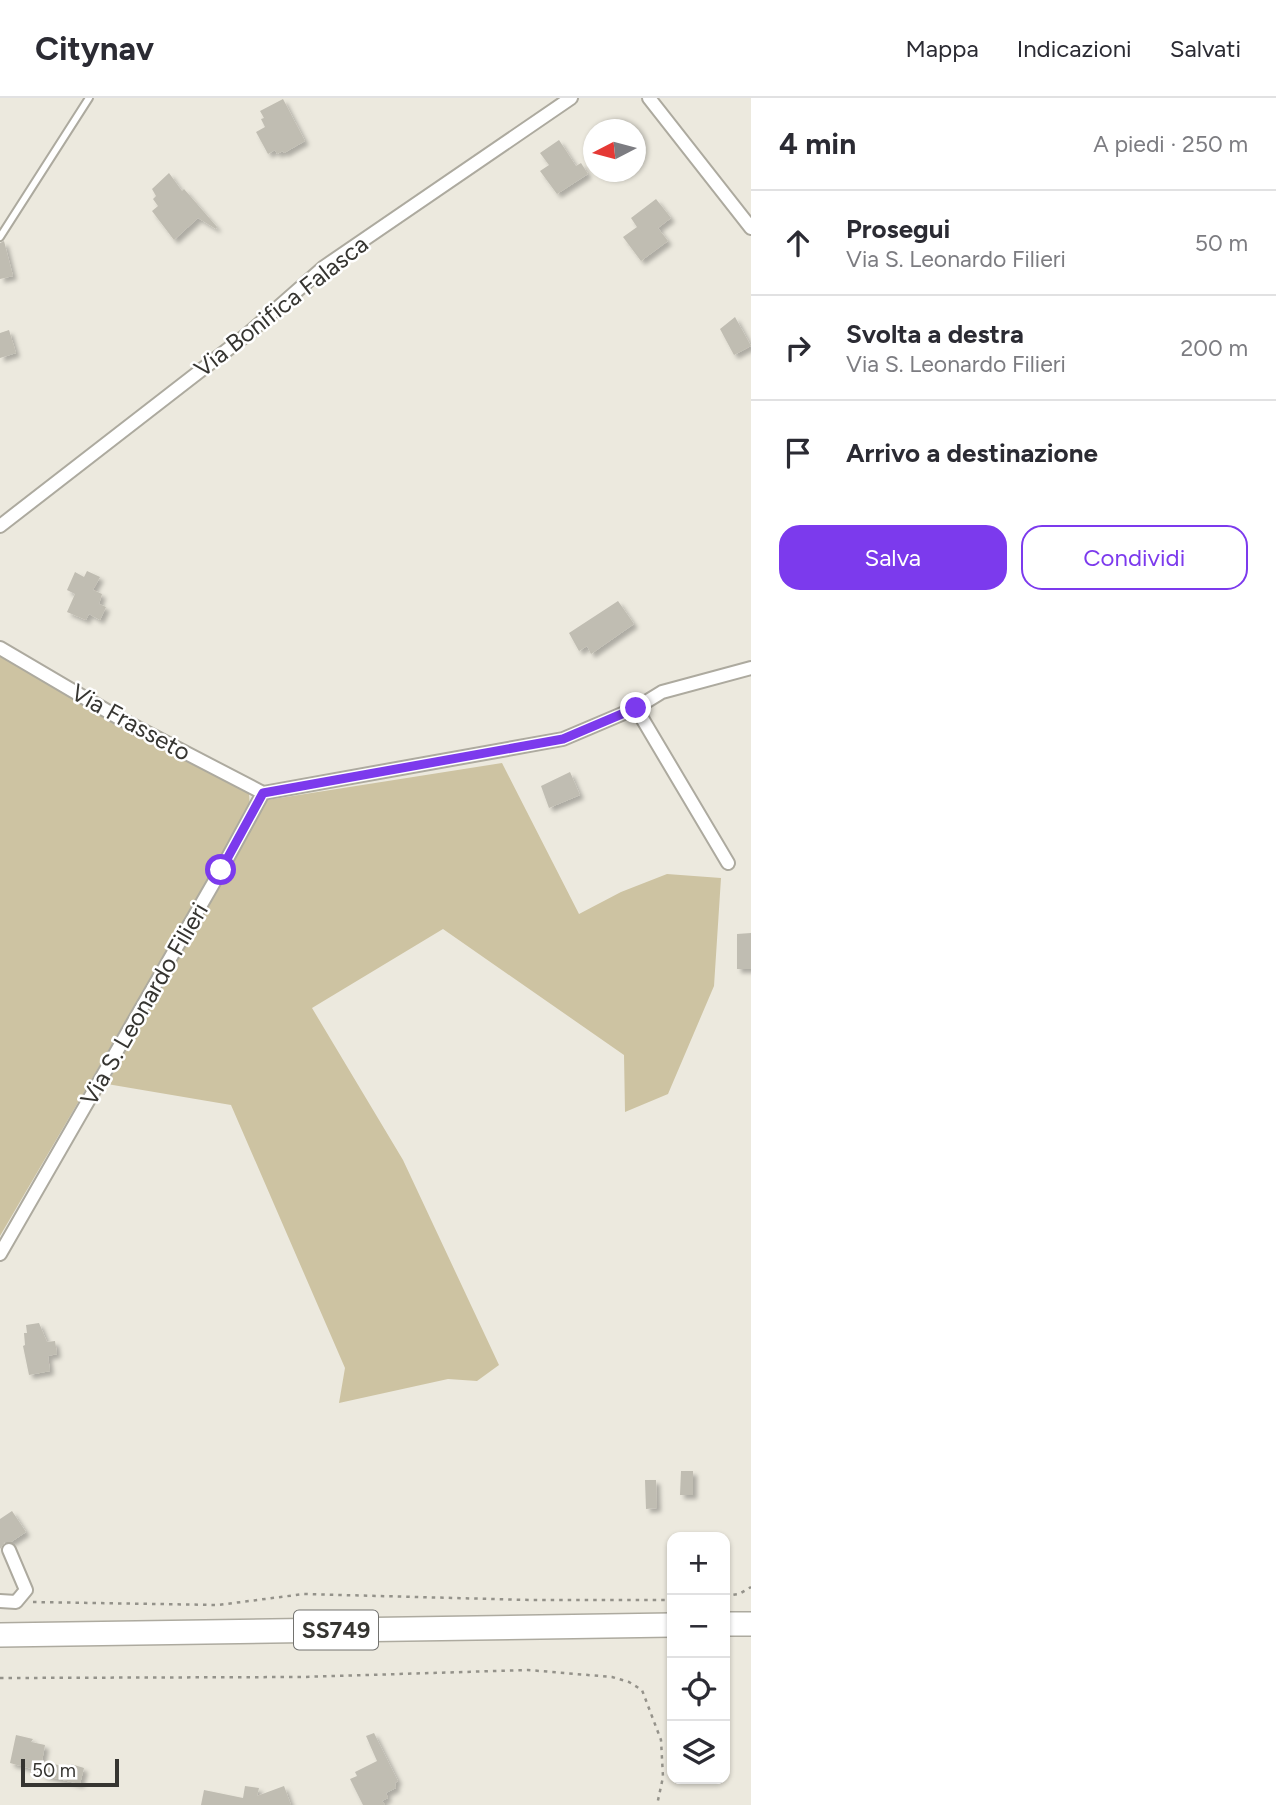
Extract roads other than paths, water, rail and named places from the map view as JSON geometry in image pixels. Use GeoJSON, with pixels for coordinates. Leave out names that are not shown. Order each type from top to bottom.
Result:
{"type":"FeatureCollection","features":[{"type":"Feature","properties":{"kind":"highway"},"geometry":{"type":"LineString","coordinates":[[730,1624],[751,1624]]}},
{"type":"Feature","properties":{"kind":"highway","name":"SS749"},"geometry":{"type":"LineString","coordinates":[[0,1635],[667,1625]]}},
{"type":"Feature","properties":{"kind":"street","name":"Via Bonifica Falasca"},"geometry":{"type":"LineString","coordinates":[[0,526],[249,333],[324,267],[571,98]]}},
{"type":"Feature","properties":{"kind":"street"},"geometry":{"type":"LineString","coordinates":[[649,98],[751,228]]}},
{"type":"Feature","properties":{"kind":"street","name":"Via Frasseto"},"geometry":{"type":"LineString","coordinates":[[0,648],[119,718],[263,793]]}},
{"type":"Feature","properties":{"kind":"street"},"geometry":{"type":"LineString","coordinates":[[263,793],[563,739],[636,708],[662,692],[751,668]]}},
{"type":"Feature","properties":{"kind":"street"},"geometry":{"type":"LineString","coordinates":[[636,708],[728,863]]}},
{"type":"Feature","properties":{"kind":"street","name":"Via S. Leonardo Filieri"},"geometry":{"type":"LineString","coordinates":[[0,1254],[263,793]]}},
{"type":"Feature","properties":{"kind":"street"},"geometry":{"type":"LineString","coordinates":[[0,1601],[16,1602],[26,1590],[9,1550]]}},
{"type":"Feature","properties":{"kind":"lane"},"geometry":{"type":"LineString","coordinates":[[0,237],[89,98]]}}]}
